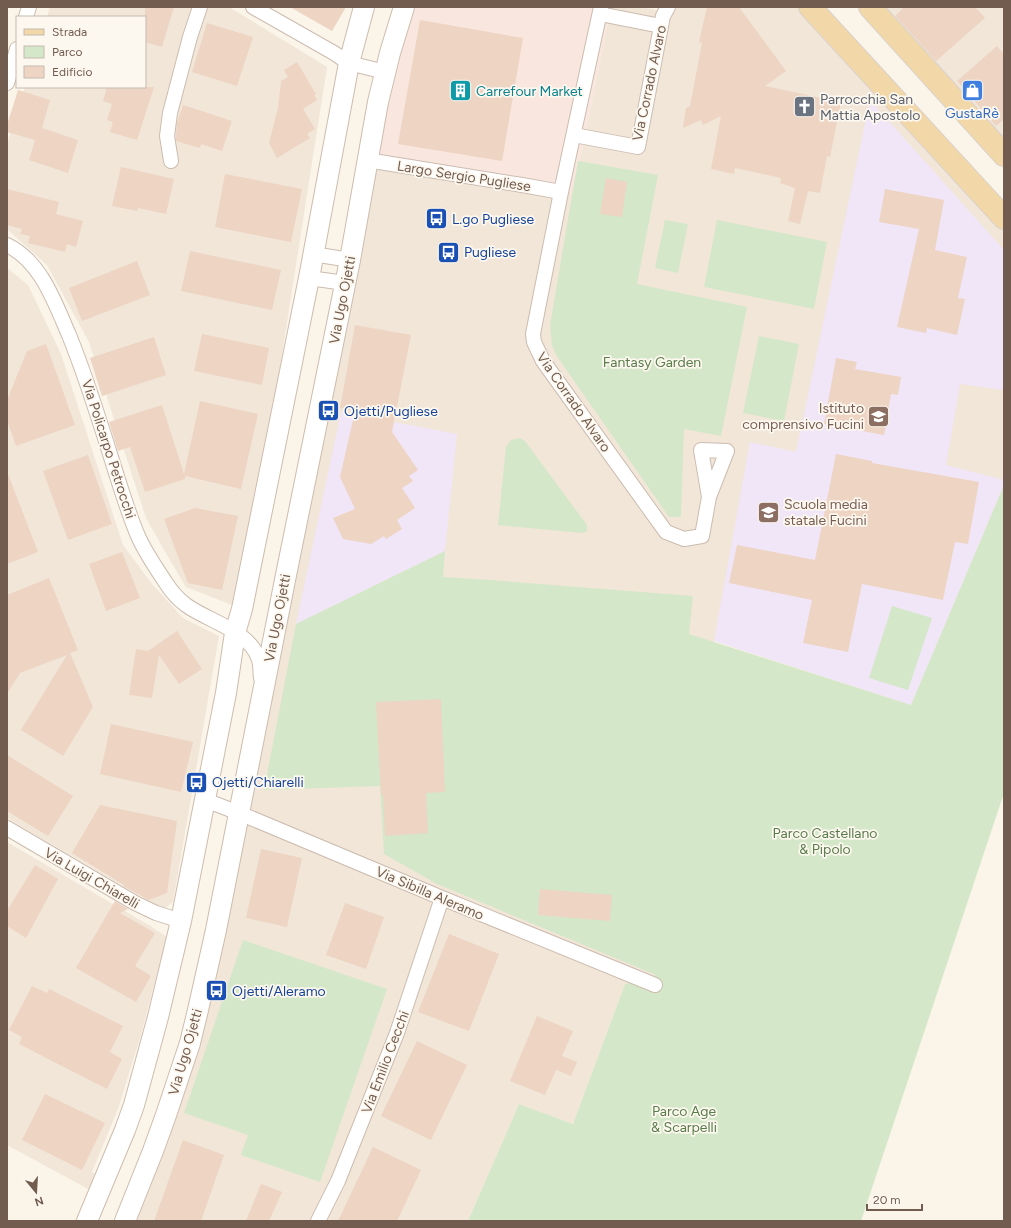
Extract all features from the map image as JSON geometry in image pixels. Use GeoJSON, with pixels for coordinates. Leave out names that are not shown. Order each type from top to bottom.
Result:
{"type":"FeatureCollection","features":[{"type":"Feature","properties":{"kind":"main road"},"geometry":{"type":"LineString","coordinates":[[87,1221],[134,1105],[158,1017],[181,921],[226,693],[235,632],[242,610],[314,254],[349,63],[364,7]]}},
{"type":"Feature","properties":{"kind":"main road","name":"Via Ugo Ojetti"},"geometry":{"type":"LineString","coordinates":[[125,1221],[153,1151],[190,1043],[214,937],[239,813],[261,697],[350,260],[367,160],[385,72],[404,7]]}},
{"type":"Feature","properties":{"kind":"main road"},"geometry":{"type":"LineString","coordinates":[[810,7],[1004,218]]}},
{"type":"Feature","properties":{"kind":"main road"},"geometry":{"type":"LineString","coordinates":[[870,7],[1004,155]]}},
{"type":"Feature","properties":{"kind":"street"},"geometry":{"type":"LineString","coordinates":[[171,161],[167,136],[170,113],[190,37],[200,7]]}},
{"type":"Feature","properties":{"kind":"street"},"geometry":{"type":"LineString","coordinates":[[253,7],[349,63],[385,72]]}},
{"type":"Feature","properties":{"kind":"street","name":"Via Corrado Alvaro"},"geometry":{"type":"LineString","coordinates":[[574,135],[638,147],[663,16],[668,7]]}},
{"type":"Feature","properties":{"kind":"street"},"geometry":{"type":"LineString","coordinates":[[600,10],[661,26]]}},
{"type":"Feature","properties":{"kind":"street","name":"Via Corrado Alvaro"},"geometry":{"type":"LineString","coordinates":[[600,10],[561,192],[534,334],[534,342],[543,361],[666,532],[684,539],[702,536],[708,497]]}},
{"type":"Feature","properties":{"kind":"street"},"geometry":{"type":"LineString","coordinates":[[8,78],[16,52]]}},
{"type":"Feature","properties":{"kind":"street","name":"Largo Sergio Pugliese"},"geometry":{"type":"LineString","coordinates":[[367,160],[561,192]]}},
{"type":"Feature","properties":{"kind":"street","name":"Via Policarpo Petrocchi"},"geometry":{"type":"LineString","coordinates":[[7,245],[23,255],[32,265],[47,288],[56,306],[83,372],[129,513],[138,536],[148,555],[166,584],[181,602],[235,632],[250,644],[260,661],[261,697]]}},
{"type":"Feature","properties":{"kind":"street"},"geometry":{"type":"LineString","coordinates":[[314,254],[350,260]]}},
{"type":"Feature","properties":{"kind":"street"},"geometry":{"type":"LineString","coordinates":[[309,278],[345,283]]}},
{"type":"Feature","properties":{"kind":"street","name":"Via Sibilla Aleramo"},"geometry":{"type":"LineString","coordinates":[[205,800],[655,985]]}},
{"type":"Feature","properties":{"kind":"street","name":"Via Luigi Chiarelli"},"geometry":{"type":"LineString","coordinates":[[7,828],[135,903],[156,913],[181,921]]}},
{"type":"Feature","properties":{"kind":"street","name":"Via Emilio Cecchi"},"geometry":{"type":"LineString","coordinates":[[318,1221],[338,1181],[397,1033],[442,898]]}},
{"type":"Feature","properties":{"kind":"shaded area"},"geometry":{"type":"Polygon","coordinates":[[[50,7],[229,7],[327,67],[242,609],[186,587],[146,518],[89,342],[47,265],[7,229],[7,145],[25,88],[146,88],[146,16],[47,16],[50,7]]]}},
{"type":"Feature","properties":{"kind":"shaded area"},"geometry":{"type":"Polygon","coordinates":[[[411,7],[611,7],[581,156],[571,192],[373,153],[411,7]]]}},
{"type":"Feature","properties":{"kind":"shaded area"},"geometry":{"type":"Polygon","coordinates":[[[611,7],[643,7],[659,11],[662,7],[804,7],[1004,225],[1004,485],[911,705],[714,641],[657,975],[625,984],[573,1124],[519,1104],[468,1221],[135,1221],[172,1121],[212,997],[225,937],[373,153],[581,156],[611,7]]]}},
{"type":"Feature","properties":{"kind":"shaded area"},"geometry":{"type":"Polygon","coordinates":[[[877,7],[1004,7],[1004,149],[877,7]]]}},
{"type":"Feature","properties":{"kind":"shaded area","name":"Istituto comprensivo Fucini"},"geometry":{"type":"Polygon","coordinates":[[[870,100],[1004,250],[1004,390],[960,384],[946,465],[1004,480],[1004,485],[911,705],[714,641],[750,442],[796,452],[870,100]]]}},
{"type":"Feature","properties":{"kind":"shaded area"},"geometry":{"type":"Polygon","coordinates":[[[7,268],[28,285],[61,354],[123,545],[152,584],[183,618],[219,636],[173,902],[165,908],[157,906],[7,818],[7,268]]]}},
{"type":"Feature","properties":{"kind":"shaded area"},"geometry":{"type":"Polygon","coordinates":[[[341,412],[457,434],[445,551],[296,624],[341,412]]]}},
{"type":"Feature","properties":{"kind":"shaded area"},"geometry":{"type":"Polygon","coordinates":[[[7,842],[167,937],[140,1038],[118,1109],[92,1172],[96,1175],[90,1190],[7,1145],[7,842]]]}},
{"type":"Feature","properties":{"kind":"green space","name":"Fantasy Garden"},"geometry":{"type":"Polygon","coordinates":[[[578,161],[658,175],[637,284],[747,307],[721,436],[684,429],[681,517],[669,517],[556,355],[552,345],[550,325],[578,161]]]}},
{"type":"Feature","properties":{"kind":"green space"},"geometry":{"type":"Polygon","coordinates":[[[665,220],[688,224],[678,273],[655,268],[665,220]]]}},
{"type":"Feature","properties":{"kind":"green space"},"geometry":{"type":"Polygon","coordinates":[[[717,220],[827,242],[814,309],[704,287],[717,220]]]}},
{"type":"Feature","properties":{"kind":"green space"},"geometry":{"type":"Polygon","coordinates":[[[759,336],[799,344],[784,421],[743,413],[759,336]]]}},
{"type":"Feature","properties":{"kind":"green space"},"geometry":{"type":"Polygon","coordinates":[[[520,438],[525,441],[587,525],[587,531],[582,533],[498,525],[506,447],[511,440],[520,438]]]}},
{"type":"Feature","properties":{"kind":"green space"},"geometry":{"type":"Polygon","coordinates":[[[1004,485],[1004,793],[861,1221],[468,1221],[519,1104],[573,1124],[625,984],[656,975],[437,884],[384,854],[380,786],[264,790],[296,624],[445,551],[443,577],[693,596],[689,634],[911,705],[1004,485]]]}},
{"type":"Feature","properties":{"kind":"green space"},"geometry":{"type":"Polygon","coordinates":[[[892,606],[932,618],[908,690],[869,678],[892,606]]]}},
{"type":"Feature","properties":{"kind":"green space"},"geometry":{"type":"Polygon","coordinates":[[[243,940],[387,989],[320,1182],[241,1155],[248,1135],[184,1113],[243,940]]]}},
{"type":"Feature","properties":{"kind":"building"},"geometry":{"type":"Polygon","coordinates":[[[145,7],[174,7],[162,47],[146,42],[145,7]]]}},
{"type":"Feature","properties":{"kind":"building"},"geometry":{"type":"Polygon","coordinates":[[[290,7],[346,7],[332,31],[290,7]]]}},
{"type":"Feature","properties":{"kind":"building","name":"Parrocchia San Mattia Apostolo"},"geometry":{"type":"Polygon","coordinates":[[[707,7],[739,7],[786,71],[765,86],[841,102],[830,157],[827,156],[820,193],[808,191],[800,224],[788,221],[795,188],[780,183],[781,178],[735,168],[734,174],[711,169],[721,116],[703,125],[701,120],[683,128],[686,108],[690,106],[702,43],[699,42],[707,7]]]}},
{"type":"Feature","properties":{"kind":"building"},"geometry":{"type":"Polygon","coordinates":[[[904,7],[975,7],[985,18],[936,61],[895,16],[904,7]]]}},
{"type":"Feature","properties":{"kind":"building","name":"Carrefour Market"},"geometry":{"type":"Polygon","coordinates":[[[420,20],[523,38],[502,161],[398,144],[420,20]]]}},
{"type":"Feature","properties":{"kind":"building"},"geometry":{"type":"Polygon","coordinates":[[[207,23],[253,37],[237,86],[192,72],[207,23]]]}},
{"type":"Feature","properties":{"kind":"building"},"geometry":{"type":"Polygon","coordinates":[[[997,46],[1004,54],[1004,119],[996,126],[957,81],[997,46]]]}},
{"type":"Feature","properties":{"kind":"building"},"geometry":{"type":"Polygon","coordinates":[[[297,62],[316,94],[314,95],[317,100],[303,109],[315,129],[307,134],[310,138],[277,158],[269,143],[278,108],[281,81],[288,77],[284,70],[297,62]]]}},
{"type":"Feature","properties":{"kind":"building"},"geometry":{"type":"Polygon","coordinates":[[[154,87],[137,140],[110,132],[113,122],[107,120],[112,104],[103,101],[107,88],[154,87]]]}},
{"type":"Feature","properties":{"kind":"building"},"geometry":{"type":"Polygon","coordinates":[[[18,90],[50,100],[42,128],[78,140],[68,173],[29,160],[35,140],[7,132],[7,125],[18,90]]]}},
{"type":"Feature","properties":{"kind":"building"},"geometry":{"type":"Polygon","coordinates":[[[183,105],[232,121],[222,151],[201,144],[200,148],[176,141],[177,123],[183,105]]]}},
{"type":"Feature","properties":{"kind":"building"},"geometry":{"type":"Polygon","coordinates":[[[121,167],[174,179],[166,214],[138,208],[137,211],[112,206],[121,167]]]}},
{"type":"Feature","properties":{"kind":"building"},"geometry":{"type":"Polygon","coordinates":[[[225,174],[302,189],[291,242],[215,227],[225,174]]]}},
{"type":"Feature","properties":{"kind":"building"},"geometry":{"type":"Polygon","coordinates":[[[606,178],[627,182],[622,217],[600,214],[606,178]]]}},
{"type":"Feature","properties":{"kind":"building"},"geometry":{"type":"Polygon","coordinates":[[[7,189],[59,202],[56,214],[83,221],[76,247],[67,244],[65,252],[28,243],[30,236],[20,234],[22,229],[7,225],[7,189]]]}},
{"type":"Feature","properties":{"kind":"building"},"geometry":{"type":"Polygon","coordinates":[[[885,189],[944,200],[935,250],[967,257],[958,298],[965,299],[957,335],[927,328],[926,333],[897,327],[919,229],[879,222],[885,189]]]}},
{"type":"Feature","properties":{"kind":"building"},"geometry":{"type":"Polygon","coordinates":[[[190,251],[281,270],[272,310],[181,291],[190,251]]]}},
{"type":"Feature","properties":{"kind":"building"},"geometry":{"type":"Polygon","coordinates":[[[137,261],[150,295],[82,321],[69,288],[137,261]]]}},
{"type":"Feature","properties":{"kind":"building"},"geometry":{"type":"Polygon","coordinates":[[[355,325],[411,335],[392,432],[418,470],[409,476],[413,481],[402,488],[415,508],[397,520],[402,529],[386,539],[384,536],[371,544],[343,539],[333,518],[355,509],[340,477],[355,411],[340,408],[355,325]]]}},
{"type":"Feature","properties":{"kind":"building"},"geometry":{"type":"Polygon","coordinates":[[[202,334],[269,348],[262,385],[194,371],[202,334]]]}},
{"type":"Feature","properties":{"kind":"building"},"geometry":{"type":"Polygon","coordinates":[[[154,337],[166,375],[102,396],[90,358],[154,337]]]}},
{"type":"Feature","properties":{"kind":"building"},"geometry":{"type":"Polygon","coordinates":[[[46,344],[75,425],[16,446],[7,420],[7,400],[27,351],[46,344]]]}},
{"type":"Feature","properties":{"kind":"building"},"geometry":{"type":"Polygon","coordinates":[[[836,358],[857,362],[855,369],[901,377],[898,395],[891,394],[884,435],[824,424],[836,358]]]}},
{"type":"Feature","properties":{"kind":"building"},"geometry":{"type":"Polygon","coordinates":[[[200,401],[258,414],[241,489],[185,476],[185,479],[145,492],[130,447],[118,451],[109,422],[162,405],[184,474],[200,401]]]}},
{"type":"Feature","properties":{"kind":"building"},"geometry":{"type":"Polygon","coordinates":[[[836,454],[872,461],[872,463],[979,482],[968,544],[955,542],[943,600],[862,584],[848,652],[803,643],[812,600],[729,583],[737,545],[815,560],[836,454]]]}},
{"type":"Feature","properties":{"kind":"building"},"geometry":{"type":"Polygon","coordinates":[[[88,455],[112,524],[68,540],[43,471],[88,455]]]}},
{"type":"Feature","properties":{"kind":"building"},"geometry":{"type":"Polygon","coordinates":[[[8,474],[38,552],[7,564],[7,475],[8,474]]]}},
{"type":"Feature","properties":{"kind":"building"},"geometry":{"type":"Polygon","coordinates":[[[195,508],[238,516],[222,590],[188,583],[164,519],[195,508]]]}},
{"type":"Feature","properties":{"kind":"building"},"geometry":{"type":"Polygon","coordinates":[[[122,552],[140,598],[106,611],[89,564],[122,552]]]}},
{"type":"Feature","properties":{"kind":"building"},"geometry":{"type":"Polygon","coordinates":[[[49,578],[78,650],[70,653],[93,707],[63,756],[21,730],[67,655],[20,673],[7,694],[7,595],[49,578]]]}},
{"type":"Feature","properties":{"kind":"building"},"geometry":{"type":"Polygon","coordinates":[[[177,631],[202,669],[179,684],[159,655],[152,698],[129,695],[136,649],[148,651],[177,631]]]}},
{"type":"Feature","properties":{"kind":"building"},"geometry":{"type":"Polygon","coordinates":[[[441,699],[445,792],[426,793],[428,833],[385,836],[383,795],[381,795],[376,702],[441,699]]]}},
{"type":"Feature","properties":{"kind":"building"},"geometry":{"type":"Polygon","coordinates":[[[111,724],[193,742],[181,792],[100,774],[111,724]]]}},
{"type":"Feature","properties":{"kind":"building"},"geometry":{"type":"Polygon","coordinates":[[[7,755],[73,796],[48,836],[7,811],[7,755]]]}},
{"type":"Feature","properties":{"kind":"building"},"geometry":{"type":"Polygon","coordinates":[[[100,805],[177,821],[167,893],[149,900],[123,886],[124,885],[72,853],[100,805]]]}},
{"type":"Feature","properties":{"kind":"building"},"geometry":{"type":"Polygon","coordinates":[[[261,849],[302,858],[287,927],[246,918],[261,849]]]}},
{"type":"Feature","properties":{"kind":"building"},"geometry":{"type":"Polygon","coordinates":[[[35,865],[58,879],[26,938],[7,926],[7,911],[35,865]]]}},
{"type":"Feature","properties":{"kind":"building"},"geometry":{"type":"Polygon","coordinates":[[[540,889],[612,895],[610,921],[538,915],[540,889]]]}},
{"type":"Feature","properties":{"kind":"building"},"geometry":{"type":"Polygon","coordinates":[[[115,901],[128,909],[120,913],[155,933],[135,966],[151,976],[136,1002],[76,968],[115,901]]]}},
{"type":"Feature","properties":{"kind":"building"},"geometry":{"type":"Polygon","coordinates":[[[345,903],[384,917],[366,969],[326,955],[345,903]]]}},
{"type":"Feature","properties":{"kind":"building"},"geometry":{"type":"Polygon","coordinates":[[[449,934],[499,954],[469,1031],[418,1012],[449,934]]]}},
{"type":"Feature","properties":{"kind":"building"},"geometry":{"type":"Polygon","coordinates":[[[32,986],[47,993],[49,989],[123,1026],[110,1052],[122,1059],[107,1089],[19,1044],[22,1037],[9,1030],[32,986]]]}},
{"type":"Feature","properties":{"kind":"building"},"geometry":{"type":"Polygon","coordinates":[[[537,1016],[573,1031],[562,1056],[577,1062],[571,1076],[556,1070],[545,1095],[510,1081],[537,1016]]]}},
{"type":"Feature","properties":{"kind":"building"},"geometry":{"type":"Polygon","coordinates":[[[417,1041],[467,1065],[431,1140],[381,1116],[417,1041]]]}},
{"type":"Feature","properties":{"kind":"building"},"geometry":{"type":"Polygon","coordinates":[[[45,1094],[105,1123],[82,1170],[22,1140],[45,1094]]]}},
{"type":"Feature","properties":{"kind":"building"},"geometry":{"type":"Polygon","coordinates":[[[183,1140],[224,1155],[201,1221],[154,1221],[183,1140]]]}},
{"type":"Feature","properties":{"kind":"building"},"geometry":{"type":"Polygon","coordinates":[[[373,1147],[421,1170],[397,1221],[338,1221],[373,1147]]]}},
{"type":"Feature","properties":{"kind":"building"},"geometry":{"type":"Polygon","coordinates":[[[261,1184],[282,1192],[269,1221],[246,1221],[261,1184]]]}},
{"type":"Feature","properties":{"kind":"place","name":"Carrefour Market"},"geometry":{"type":"Point","coordinates":[461,91]}},
{"type":"Feature","properties":{"kind":"place","name":"GustaRè"},"geometry":{"type":"Point","coordinates":[972,91]}},
{"type":"Feature","properties":{"kind":"place","name":"Parrocchia San Mattia Apostolo"},"geometry":{"type":"Point","coordinates":[805,107]}},
{"type":"Feature","properties":{"kind":"place","name":"L.go Pugliese"},"geometry":{"type":"Point","coordinates":[436,219]}},
{"type":"Feature","properties":{"kind":"place","name":"Pugliese"},"geometry":{"type":"Point","coordinates":[449,252]}},
{"type":"Feature","properties":{"kind":"place","name":"Ojetti/Pugliese"},"geometry":{"type":"Point","coordinates":[328,411]}},
{"type":"Feature","properties":{"kind":"place","name":"Istituto comprensivo Fucini"},"geometry":{"type":"Point","coordinates":[879,416]}},
{"type":"Feature","properties":{"kind":"place","name":"Scuola media statale Fucini"},"geometry":{"type":"Point","coordinates":[768,512]}},
{"type":"Feature","properties":{"kind":"place","name":"Ojetti/Chiarelli"},"geometry":{"type":"Point","coordinates":[197,782]}},
{"type":"Feature","properties":{"kind":"place","name":"Ojetti/Aleramo"},"geometry":{"type":"Point","coordinates":[216,991]}},
{"type":"Feature","properties":{"kind":"park label","name":"Parco Castellano & Pipolo"},"geometry":{"type":"Point","coordinates":[825,842]}},
{"type":"Feature","properties":{"kind":"park label","name":"Parco Age & Scarpelli"},"geometry":{"type":"Point","coordinates":[684,1120]}}]}
